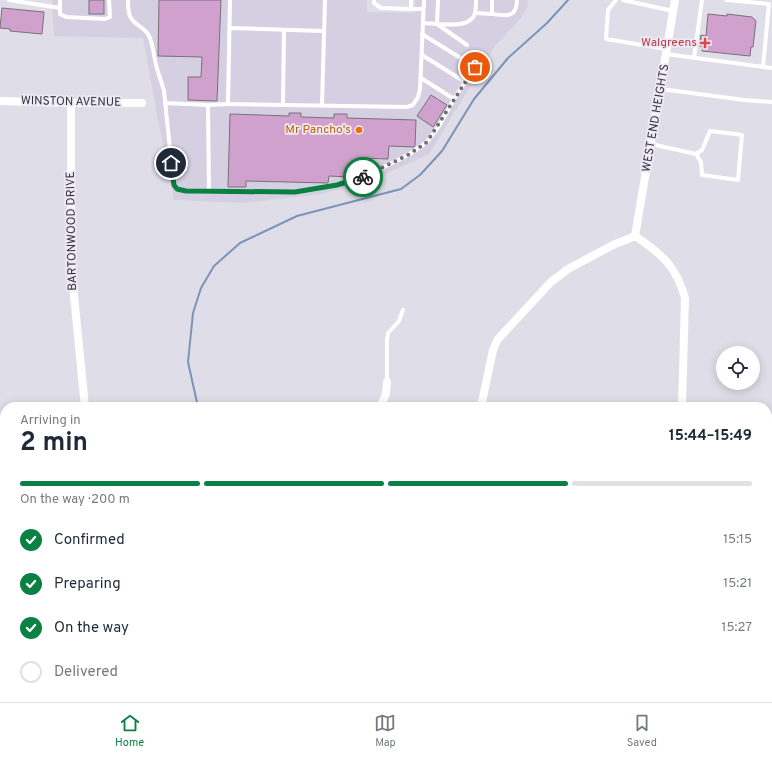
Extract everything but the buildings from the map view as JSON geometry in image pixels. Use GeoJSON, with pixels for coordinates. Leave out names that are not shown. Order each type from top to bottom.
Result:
{"type":"FeatureCollection","features":[{"type":"Feature","properties":{"kind":"street","name":"WEST END HEIGHTS"},"geometry":{"type":"LineString","coordinates":[[635,236],[675,0]]}},
{"type":"Feature","properties":{"kind":"street","name":"WINSTON AVENUE"},"geometry":{"type":"LineString","coordinates":[[0,101],[142,103]]}},
{"type":"Feature","properties":{"kind":"street","name":"BARTONWOOD DRIVE"},"geometry":{"type":"LineString","coordinates":[[71,103],[71,265],[85,402]]}},
{"type":"Feature","properties":{"kind":"street"},"geometry":{"type":"LineString","coordinates":[[482,402],[490,361],[498,339],[551,282],[568,269],[613,245],[635,236],[648,244],[665,258],[681,283],[685,298],[682,402]]}},
{"type":"Feature","properties":{"kind":"street"},"geometry":{"type":"LineString","coordinates":[[382,402],[386,394],[388,382]]}},
{"type":"Feature","properties":{"kind":"lane"},"geometry":{"type":"LineString","coordinates":[[9,0],[60,8]]}},
{"type":"Feature","properties":{"kind":"lane"},"geometry":{"type":"LineString","coordinates":[[60,0],[60,14],[66,17],[105,19],[110,17],[109,0]]}},
{"type":"Feature","properties":{"kind":"lane"},"geometry":{"type":"LineString","coordinates":[[128,0],[129,15],[133,21],[146,31],[152,44],[165,103],[174,185],[177,189],[186,191],[295,192],[337,185],[366,176],[408,155],[427,142],[475,67],[422,34]]}},
{"type":"Feature","properties":{"kind":"lane"},"geometry":{"type":"LineString","coordinates":[[228,104],[230,0]]}},
{"type":"Feature","properties":{"kind":"lane"},"geometry":{"type":"LineString","coordinates":[[322,105],[325,0]]}},
{"type":"Feature","properties":{"kind":"lane"},"geometry":{"type":"LineString","coordinates":[[374,0],[374,3],[381,8],[423,9]]}},
{"type":"Feature","properties":{"kind":"lane"},"geometry":{"type":"LineString","coordinates":[[411,0],[411,9]]}},
{"type":"Feature","properties":{"kind":"lane"},"geometry":{"type":"LineString","coordinates":[[165,103],[208,105],[283,104],[413,106],[418,97],[420,88],[424,0]]}},
{"type":"Feature","properties":{"kind":"lane"},"geometry":{"type":"LineString","coordinates":[[438,0],[438,24]]}},
{"type":"Feature","properties":{"kind":"lane"},"geometry":{"type":"LineString","coordinates":[[423,23],[463,23],[469,21],[475,13],[476,0]]}},
{"type":"Feature","properties":{"kind":"lane"},"geometry":{"type":"LineString","coordinates":[[492,0],[492,14]]}},
{"type":"Feature","properties":{"kind":"lane"},"geometry":{"type":"LineString","coordinates":[[475,13],[509,15],[514,12],[517,6],[517,0]]}},
{"type":"Feature","properties":{"kind":"lane"},"geometry":{"type":"LineString","coordinates":[[616,0],[608,10],[606,39],[694,58],[772,68]]}},
{"type":"Feature","properties":{"kind":"lane"},"geometry":{"type":"LineString","coordinates":[[623,0],[673,12]]}},
{"type":"Feature","properties":{"kind":"lane"},"geometry":{"type":"LineString","coordinates":[[694,58],[702,0]]}},
{"type":"Feature","properties":{"kind":"lane"},"geometry":{"type":"LineString","coordinates":[[726,0],[769,4],[763,67]]}},
{"type":"Feature","properties":{"kind":"lane"},"geometry":{"type":"LineString","coordinates":[[438,24],[467,45]]}},
{"type":"Feature","properties":{"kind":"lane"},"geometry":{"type":"LineString","coordinates":[[230,28],[324,31]]}},
{"type":"Feature","properties":{"kind":"lane"},"geometry":{"type":"LineString","coordinates":[[283,104],[284,30]]}},
{"type":"Feature","properties":{"kind":"lane"},"geometry":{"type":"LineString","coordinates":[[422,55],[465,82]]}},
{"type":"Feature","properties":{"kind":"lane"},"geometry":{"type":"LineString","coordinates":[[421,78],[454,99]]}},
{"type":"Feature","properties":{"kind":"lane"},"geometry":{"type":"LineString","coordinates":[[661,88],[744,100],[772,102]]}},
{"type":"Feature","properties":{"kind":"lane"},"geometry":{"type":"LineString","coordinates":[[208,105],[209,192]]}},
{"type":"Feature","properties":{"kind":"lane"},"geometry":{"type":"LineString","coordinates":[[651,144],[696,154],[701,162],[702,175],[738,180],[742,135],[710,131],[702,150],[696,154]]}},
{"type":"Feature","properties":{"kind":"lane"},"geometry":{"type":"LineString","coordinates":[[388,382],[388,333],[399,321],[403,310]]}},
{"type":"Feature","properties":{"kind":"shaded area"},"geometry":{"type":"Polygon","coordinates":[[[52,0],[367,0],[367,12],[415,13],[415,0],[528,0],[528,6],[521,18],[495,46],[429,154],[368,182],[321,194],[242,203],[174,200],[143,38],[54,36],[52,0]]]}},
{"type":"Feature","properties":{"kind":"waterway"},"geometry":{"type":"LineString","coordinates":[[197,402],[188,362],[193,313],[201,288],[214,266],[240,243],[297,216],[401,189],[420,175],[442,151],[474,99],[508,58],[547,23],[568,0]]}},
{"type":"Feature","properties":{"kind":"way so far"},"geometry":{"type":"LineString","coordinates":[[363,177],[408,155],[427,142],[475,67]]}},
{"type":"Feature","properties":{"kind":"place","name":"Walgreens"},"geometry":{"type":"Point","coordinates":[705,43]}},
{"type":"Feature","properties":{"kind":"place","name":"Mr Pancho's"},"geometry":{"type":"Point","coordinates":[359,130]}},
{"type":"Feature","properties":{"kind":"route"},"geometry":{"type":"LineString","coordinates":[[171,163],[174,185],[177,189],[186,191],[295,192],[337,185],[363,177]]}}]}
